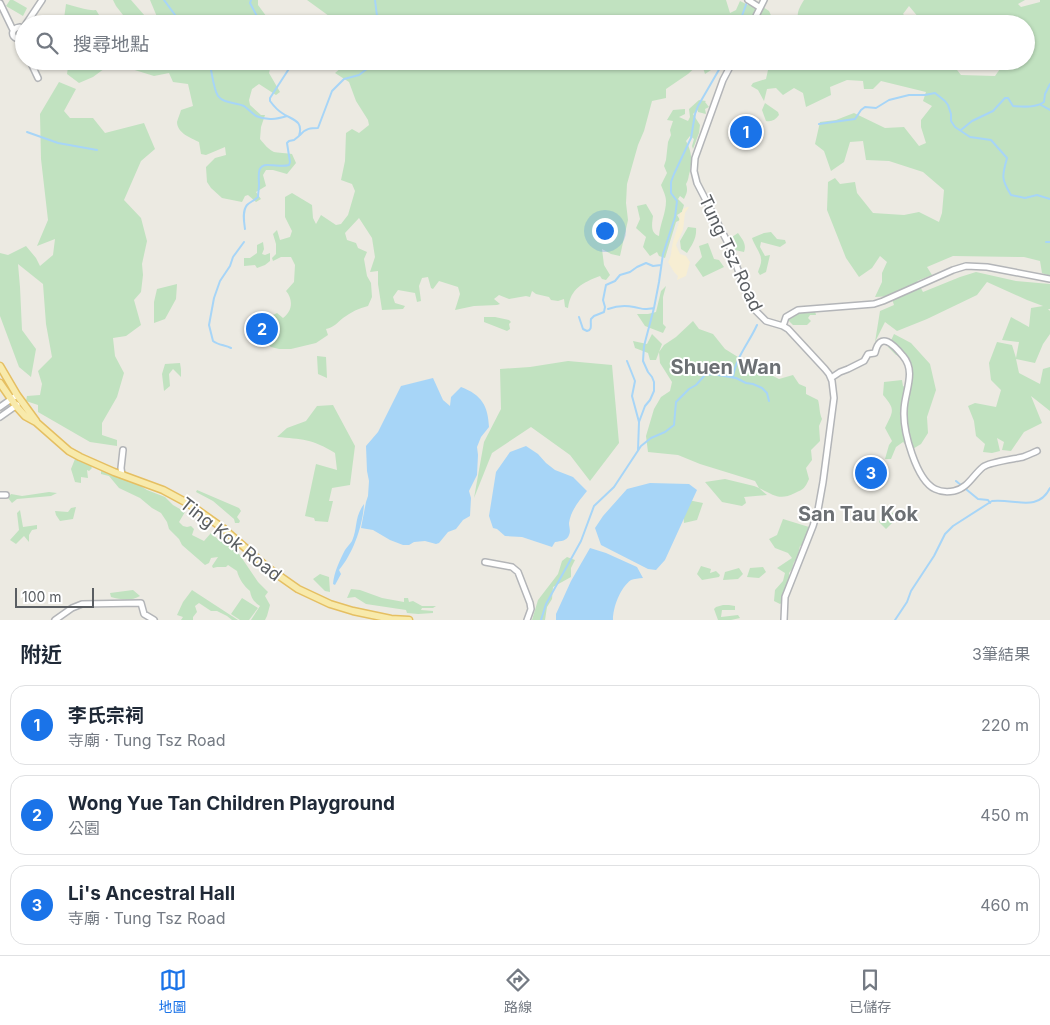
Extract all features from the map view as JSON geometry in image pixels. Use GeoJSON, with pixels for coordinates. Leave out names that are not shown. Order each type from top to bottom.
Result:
{"type":"FeatureCollection","features":[{"type":"Feature","properties":{"kind":"main road","name":"Ting Kok Road"},"geometry":{"type":"LineString","coordinates":[[0,366],[14,397]]}},
{"type":"Feature","properties":{"kind":"main road","name":"Ting Kok Road"},"geometry":{"type":"LineString","coordinates":[[0,382],[19,403],[25,416],[36,422],[69,450],[122,475],[163,490],[200,510],[224,528],[268,568],[306,594],[353,611],[409,620]]}},
{"type":"Feature","properties":{"kind":"street"},"geometry":{"type":"LineString","coordinates":[[32,15],[42,0]]}},
{"type":"Feature","properties":{"kind":"street"},"geometry":{"type":"LineString","coordinates":[[748,0],[759,7]]}},
{"type":"Feature","properties":{"kind":"street"},"geometry":{"type":"LineString","coordinates":[[756,15],[764,0]]}},
{"type":"Feature","properties":{"kind":"street"},"geometry":{"type":"LineString","coordinates":[[0,3],[15,38]]}},
{"type":"Feature","properties":{"kind":"street"},"geometry":{"type":"LineString","coordinates":[[34,70],[38,78]]}},
{"type":"Feature","properties":{"kind":"street","name":"Tung Tsz Road"},"geometry":{"type":"LineString","coordinates":[[728,70],[695,158],[694,171],[697,183],[730,246],[745,290],[756,311],[766,321],[788,329],[831,378]]}},
{"type":"Feature","properties":{"kind":"street"},"geometry":{"type":"LineString","coordinates":[[782,326],[786,317],[798,310],[883,301],[966,266],[987,267],[1050,279]]}},
{"type":"Feature","properties":{"kind":"street"},"geometry":{"type":"LineString","coordinates":[[784,620],[784,597],[818,510],[834,398],[831,378],[864,360],[868,354],[875,353],[877,344],[880,341],[891,344],[909,364],[909,381],[904,411],[905,428],[915,463],[934,489],[948,492],[954,491],[965,486],[984,466],[1037,451]]}},
{"type":"Feature","properties":{"kind":"street"},"geometry":{"type":"LineString","coordinates":[[0,407],[14,397]]}},
{"type":"Feature","properties":{"kind":"street"},"geometry":{"type":"LineString","coordinates":[[0,417],[19,403]]}},
{"type":"Feature","properties":{"kind":"street"},"geometry":{"type":"LineString","coordinates":[[122,475],[123,450]]}},
{"type":"Feature","properties":{"kind":"street"},"geometry":{"type":"LineString","coordinates":[[0,496],[6,495]]}},
{"type":"Feature","properties":{"kind":"street"},"geometry":{"type":"LineString","coordinates":[[485,562],[512,567],[518,572],[530,603],[531,609],[527,620]]}},
{"type":"Feature","properties":{"kind":"street"},"geometry":{"type":"LineString","coordinates":[[55,620],[72,608],[82,604],[141,603],[144,614],[154,620]]}},
{"type":"Feature","properties":{"kind":"green space"},"geometry":{"type":"Polygon","coordinates":[[[10,0],[13,0],[27,8],[24,15],[21,15],[6,6],[10,0]]]}},
{"type":"Feature","properties":{"kind":"green space"},"geometry":{"type":"Polygon","coordinates":[[[113,0],[131,0],[144,15],[123,15],[113,0]]]}},
{"type":"Feature","properties":{"kind":"green space"},"geometry":{"type":"Polygon","coordinates":[[[150,0],[258,0],[258,5],[265,15],[156,15],[150,0]]]}},
{"type":"Feature","properties":{"kind":"green space"},"geometry":{"type":"Polygon","coordinates":[[[307,0],[726,0],[730,13],[736,10],[740,1],[748,5],[752,0],[756,2],[755,12],[760,15],[328,15],[307,0]]]}},
{"type":"Feature","properties":{"kind":"green space"},"geometry":{"type":"Polygon","coordinates":[[[804,0],[1025,0],[1018,4],[1021,7],[1040,2],[1040,0],[1050,0],[1050,276],[1042,273],[1040,261],[1024,257],[953,256],[927,267],[932,275],[917,281],[923,292],[976,272],[1016,281],[1050,284],[1050,309],[1048,309],[1050,311],[1050,334],[1043,344],[1035,363],[1016,359],[1019,373],[1040,384],[1043,369],[1050,367],[1050,411],[1031,396],[1042,423],[1024,432],[1011,451],[1002,450],[1004,442],[997,438],[1000,451],[992,453],[983,452],[985,444],[976,436],[974,421],[968,406],[975,403],[996,407],[1001,390],[991,380],[989,363],[997,342],[1012,345],[1016,358],[1019,342],[1002,340],[1011,317],[1029,327],[1031,308],[1043,306],[987,282],[977,295],[897,331],[885,322],[875,342],[880,311],[894,305],[891,296],[875,297],[882,282],[882,273],[887,262],[880,256],[872,268],[859,277],[846,258],[827,210],[828,182],[835,178],[840,184],[855,182],[857,193],[873,213],[904,215],[919,212],[939,222],[942,213],[944,190],[923,172],[889,161],[866,160],[863,141],[850,142],[844,162],[831,171],[824,151],[815,144],[820,122],[836,120],[854,113],[885,128],[904,127],[919,146],[926,143],[921,120],[932,106],[923,101],[926,92],[881,81],[873,89],[864,89],[863,81],[847,80],[830,87],[831,95],[806,107],[803,93],[794,88],[783,95],[776,88],[767,89],[764,101],[758,90],[751,86],[753,83],[766,79],[768,70],[957,70],[961,75],[995,76],[999,70],[1035,70],[1035,15],[916,15],[909,6],[904,15],[798,15],[804,0]]]}},
{"type":"Feature","properties":{"kind":"green space"},"geometry":{"type":"Polygon","coordinates":[[[66,4],[96,10],[99,15],[65,15],[66,4]]]}},
{"type":"Feature","properties":{"kind":"green space"},"geometry":{"type":"Polygon","coordinates":[[[763,7],[771,15],[760,15],[763,7]]]}},
{"type":"Feature","properties":{"kind":"green space"},"geometry":{"type":"Polygon","coordinates":[[[68,70],[102,70],[93,77],[79,83],[67,74],[68,70]]]}},
{"type":"Feature","properties":{"kind":"green space"},"geometry":{"type":"Polygon","coordinates":[[[135,70],[270,70],[269,73],[280,92],[276,95],[259,84],[252,89],[249,100],[250,105],[261,115],[265,115],[260,139],[274,152],[292,154],[296,163],[287,174],[266,170],[263,175],[266,186],[256,192],[261,199],[256,202],[248,195],[245,196],[242,202],[222,198],[207,182],[206,167],[215,158],[226,155],[225,147],[206,155],[201,154],[199,142],[185,135],[179,129],[177,122],[181,110],[193,106],[188,84],[173,82],[169,73],[154,76],[135,70]]]}},
{"type":"Feature","properties":{"kind":"green space"},"geometry":{"type":"Polygon","coordinates":[[[338,70],[692,70],[666,89],[666,98],[652,101],[627,184],[626,203],[628,220],[620,256],[602,249],[604,265],[610,275],[606,280],[600,276],[578,287],[569,301],[568,308],[565,307],[564,299],[558,301],[551,300],[549,297],[532,291],[530,297],[509,299],[499,295],[494,299],[500,304],[455,310],[460,294],[458,287],[439,281],[433,289],[428,277],[422,278],[419,286],[421,301],[417,302],[415,293],[398,290],[393,297],[395,303],[405,306],[403,309],[382,310],[378,271],[370,272],[375,257],[372,238],[359,218],[345,233],[347,240],[356,243],[358,248],[367,252],[364,259],[367,276],[371,283],[372,297],[368,306],[352,312],[326,329],[328,335],[316,343],[291,349],[279,349],[265,343],[268,334],[265,337],[255,328],[254,330],[252,329],[248,319],[260,318],[257,324],[266,318],[269,321],[269,333],[272,326],[271,316],[277,313],[283,318],[289,312],[291,301],[286,291],[294,282],[295,265],[291,257],[281,257],[273,261],[272,258],[276,254],[273,234],[277,230],[280,240],[290,237],[292,231],[285,217],[285,197],[292,193],[312,205],[313,218],[316,224],[321,215],[336,225],[341,224],[348,215],[355,191],[352,184],[341,180],[345,161],[346,133],[352,129],[359,133],[369,125],[368,120],[356,101],[349,82],[335,73],[338,70]]]}},
{"type":"Feature","properties":{"kind":"green space"},"geometry":{"type":"Polygon","coordinates":[[[59,82],[76,89],[64,111],[70,118],[93,118],[105,133],[144,123],[155,149],[141,161],[124,200],[141,218],[147,241],[142,264],[141,292],[134,300],[141,325],[126,336],[113,338],[115,356],[124,373],[117,397],[102,423],[102,435],[117,440],[117,446],[90,442],[38,412],[38,405],[26,401],[27,396],[40,395],[42,384],[38,371],[52,357],[46,324],[43,284],[18,264],[22,330],[36,349],[31,377],[19,367],[0,316],[0,253],[8,255],[26,246],[40,266],[53,255],[55,239],[37,246],[48,220],[41,159],[40,114],[59,82]]]}},
{"type":"Feature","properties":{"kind":"green space"},"geometry":{"type":"Polygon","coordinates":[[[699,100],[706,101],[709,107],[705,109],[706,114],[698,112],[698,110],[693,114],[700,125],[693,149],[694,139],[690,136],[686,141],[691,163],[686,184],[686,195],[684,199],[680,196],[678,199],[684,205],[682,212],[677,215],[680,220],[676,222],[665,258],[659,256],[657,252],[650,256],[643,247],[646,237],[636,228],[640,219],[637,206],[646,204],[653,216],[652,225],[654,233],[659,236],[666,201],[661,185],[667,173],[664,166],[673,121],[667,120],[673,110],[685,109],[685,114],[679,117],[688,121],[690,117],[689,109],[699,100]]]}},
{"type":"Feature","properties":{"kind":"green space"},"geometry":{"type":"Polygon","coordinates":[[[765,103],[778,112],[779,115],[773,120],[766,121],[762,110],[765,103]]]}},
{"type":"Feature","properties":{"kind":"green space"},"geometry":{"type":"Polygon","coordinates":[[[688,227],[696,228],[696,235],[687,253],[681,249],[680,241],[688,227]]]}},
{"type":"Feature","properties":{"kind":"green space"},"geometry":{"type":"Polygon","coordinates":[[[771,232],[777,239],[785,240],[786,243],[780,247],[761,242],[760,247],[765,256],[770,255],[766,272],[760,275],[758,272],[761,257],[752,238],[771,232]]]}},
{"type":"Feature","properties":{"kind":"green space"},"geometry":{"type":"Polygon","coordinates":[[[738,233],[744,244],[744,252],[735,250],[729,241],[738,233]]]}},
{"type":"Feature","properties":{"kind":"green space"},"geometry":{"type":"Polygon","coordinates":[[[263,242],[264,249],[262,254],[270,253],[270,261],[257,268],[255,265],[244,266],[244,258],[250,258],[257,253],[257,245],[263,242]]]}},
{"type":"Feature","properties":{"kind":"green space"},"geometry":{"type":"Polygon","coordinates":[[[708,243],[714,259],[719,260],[724,267],[703,277],[695,265],[702,257],[699,246],[708,243]]]}},
{"type":"Feature","properties":{"kind":"green space"},"geometry":{"type":"Polygon","coordinates":[[[177,284],[176,299],[165,319],[154,323],[154,302],[157,289],[177,284]]]}},
{"type":"Feature","properties":{"kind":"green space"},"geometry":{"type":"Polygon","coordinates":[[[666,286],[663,297],[663,324],[666,327],[663,333],[645,326],[637,314],[656,312],[661,291],[666,286]]]}},
{"type":"Feature","properties":{"kind":"green space"},"geometry":{"type":"Polygon","coordinates":[[[814,307],[816,315],[810,315],[808,318],[811,321],[807,325],[793,325],[788,320],[795,316],[796,310],[814,307]]]}},
{"type":"Feature","properties":{"kind":"green space"},"geometry":{"type":"Polygon","coordinates":[[[484,317],[509,320],[511,322],[509,324],[510,329],[507,331],[484,322],[484,317]]]}},
{"type":"Feature","properties":{"kind":"green space"},"geometry":{"type":"Polygon","coordinates":[[[693,321],[699,329],[713,334],[725,349],[746,362],[753,360],[767,373],[779,379],[793,375],[799,384],[806,387],[806,394],[818,400],[822,419],[819,426],[820,441],[811,450],[812,460],[806,468],[809,479],[802,489],[781,497],[759,488],[755,481],[678,455],[648,452],[646,436],[654,409],[661,397],[670,391],[672,382],[660,363],[659,352],[664,345],[693,321]]]}},
{"type":"Feature","properties":{"kind":"green space"},"geometry":{"type":"Polygon","coordinates":[[[652,334],[662,344],[656,360],[650,360],[648,353],[635,348],[633,341],[647,344],[652,334]]]}},
{"type":"Feature","properties":{"kind":"green space"},"geometry":{"type":"Polygon","coordinates":[[[894,334],[911,343],[930,364],[936,390],[927,417],[928,433],[921,444],[911,450],[903,442],[896,447],[891,459],[885,459],[892,441],[885,428],[892,411],[890,404],[883,395],[884,382],[902,380],[903,386],[911,390],[912,377],[910,359],[896,355],[888,347],[894,334]]]}},
{"type":"Feature","properties":{"kind":"green space"},"geometry":{"type":"Polygon","coordinates":[[[317,356],[326,357],[327,378],[318,374],[317,356]]]}},
{"type":"Feature","properties":{"kind":"green space"},"geometry":{"type":"Polygon","coordinates":[[[568,361],[612,365],[619,443],[590,481],[570,455],[531,427],[492,453],[474,498],[484,442],[501,409],[500,369],[530,367],[568,361]]]}},
{"type":"Feature","properties":{"kind":"green space"},"geometry":{"type":"Polygon","coordinates":[[[180,363],[181,377],[173,369],[169,374],[170,386],[164,391],[162,374],[165,364],[180,363]]]}},
{"type":"Feature","properties":{"kind":"green space"},"geometry":{"type":"Polygon","coordinates":[[[333,405],[355,446],[350,485],[332,488],[329,501],[333,501],[328,522],[315,521],[314,518],[305,516],[316,464],[337,470],[335,453],[307,440],[277,437],[287,428],[306,421],[317,406],[333,405]]]}},
{"type":"Feature","properties":{"kind":"green space"},"geometry":{"type":"Polygon","coordinates":[[[75,459],[90,465],[92,468],[89,471],[87,470],[88,478],[81,477],[81,483],[75,482],[71,469],[75,459]]]}},
{"type":"Feature","properties":{"kind":"green space"},"geometry":{"type":"Polygon","coordinates":[[[101,470],[123,477],[129,482],[136,483],[147,490],[165,497],[173,505],[185,512],[179,522],[183,526],[191,526],[194,529],[192,535],[204,541],[211,533],[224,542],[235,536],[238,539],[235,548],[258,582],[268,592],[265,596],[270,605],[265,620],[251,620],[260,606],[253,600],[250,591],[242,582],[237,571],[228,565],[226,567],[213,568],[212,566],[218,557],[211,558],[209,563],[205,565],[182,545],[169,529],[161,513],[140,498],[119,488],[109,476],[101,474],[101,470]]]}},
{"type":"Feature","properties":{"kind":"green space"},"geometry":{"type":"Polygon","coordinates":[[[725,479],[759,488],[767,495],[744,497],[746,503],[742,506],[722,502],[705,482],[725,479]]]}},
{"type":"Feature","properties":{"kind":"green space"},"geometry":{"type":"Polygon","coordinates":[[[197,490],[239,508],[241,511],[237,517],[240,521],[239,523],[235,523],[234,519],[213,501],[196,492],[197,490]]]}},
{"type":"Feature","properties":{"kind":"green space"},"geometry":{"type":"Polygon","coordinates":[[[49,492],[57,493],[51,496],[17,499],[12,503],[8,498],[11,494],[22,496],[49,492]]]}},
{"type":"Feature","properties":{"kind":"green space"},"geometry":{"type":"Polygon","coordinates":[[[688,500],[703,503],[697,520],[684,523],[683,511],[688,500]]]}},
{"type":"Feature","properties":{"kind":"green space"},"geometry":{"type":"Polygon","coordinates":[[[76,507],[73,519],[60,521],[56,515],[55,511],[68,512],[71,508],[76,507]]]}},
{"type":"Feature","properties":{"kind":"green space"},"geometry":{"type":"Polygon","coordinates":[[[20,510],[23,527],[37,525],[37,529],[32,530],[29,535],[29,542],[24,536],[16,544],[10,540],[19,530],[17,513],[20,510]]]}},
{"type":"Feature","properties":{"kind":"green space"},"geometry":{"type":"Polygon","coordinates":[[[883,510],[893,513],[893,522],[886,529],[879,522],[883,510]]]}},
{"type":"Feature","properties":{"kind":"green space"},"geometry":{"type":"Polygon","coordinates":[[[783,519],[809,527],[803,545],[800,546],[797,559],[789,573],[787,599],[780,604],[774,601],[775,590],[783,581],[785,573],[777,568],[792,558],[788,553],[775,548],[769,539],[777,535],[783,519]]]}},
{"type":"Feature","properties":{"kind":"green space"},"geometry":{"type":"Polygon","coordinates":[[[567,557],[575,560],[571,568],[571,577],[553,587],[552,599],[547,607],[545,620],[532,620],[538,600],[558,574],[562,561],[567,557]]]}},
{"type":"Feature","properties":{"kind":"green space"},"geometry":{"type":"Polygon","coordinates":[[[701,566],[711,569],[710,573],[716,571],[720,575],[719,577],[702,580],[697,574],[701,566]]]}},
{"type":"Feature","properties":{"kind":"green space"},"geometry":{"type":"Polygon","coordinates":[[[763,567],[766,572],[759,578],[747,577],[750,568],[763,567]]]}},
{"type":"Feature","properties":{"kind":"green space"},"geometry":{"type":"Polygon","coordinates":[[[739,568],[743,574],[738,579],[723,580],[725,572],[739,568]]]}},
{"type":"Feature","properties":{"kind":"green space"},"geometry":{"type":"Polygon","coordinates":[[[320,574],[329,577],[330,592],[325,591],[313,579],[320,574]]]}},
{"type":"Feature","properties":{"kind":"green space"},"geometry":{"type":"Polygon","coordinates":[[[351,589],[404,602],[404,598],[408,598],[409,602],[413,601],[422,606],[436,606],[433,608],[422,608],[421,610],[433,611],[433,613],[407,613],[406,610],[366,604],[355,597],[347,598],[351,589]]]}},
{"type":"Feature","properties":{"kind":"green space"},"geometry":{"type":"Polygon","coordinates":[[[133,590],[140,596],[134,599],[122,599],[111,597],[110,593],[133,590]]]}},
{"type":"Feature","properties":{"kind":"green space"},"geometry":{"type":"Polygon","coordinates":[[[192,590],[238,620],[232,620],[217,611],[211,611],[199,603],[195,606],[197,612],[193,620],[181,620],[183,617],[177,615],[183,602],[192,590]]]}},
{"type":"Feature","properties":{"kind":"green space"},"geometry":{"type":"Polygon","coordinates":[[[242,598],[258,608],[249,620],[240,620],[231,614],[242,598]]]}},
{"type":"Feature","properties":{"kind":"green space"},"geometry":{"type":"Polygon","coordinates":[[[723,605],[735,606],[735,610],[722,610],[721,617],[738,615],[740,618],[718,620],[714,609],[723,605]]]}},
{"type":"Feature","properties":{"kind":"sand"},"geometry":{"type":"Polygon","coordinates":[[[689,207],[685,213],[683,230],[676,245],[680,254],[686,256],[690,262],[686,276],[677,280],[678,276],[668,262],[680,213],[689,207]]]}},
{"type":"Feature","properties":{"kind":"water"},"geometry":{"type":"Polygon","coordinates":[[[433,378],[443,400],[450,406],[451,397],[461,387],[479,398],[485,407],[489,427],[481,437],[477,447],[477,475],[469,491],[471,498],[470,516],[463,520],[456,529],[448,532],[439,543],[425,541],[403,545],[373,530],[361,528],[368,496],[369,481],[366,446],[378,432],[401,386],[433,378]]]}},
{"type":"Feature","properties":{"kind":"water"},"geometry":{"type":"Polygon","coordinates":[[[526,446],[555,470],[573,477],[587,491],[572,514],[568,537],[555,542],[552,547],[522,537],[505,536],[493,528],[489,516],[496,472],[510,452],[526,446]]]}},
{"type":"Feature","properties":{"kind":"water"},"geometry":{"type":"Polygon","coordinates":[[[650,483],[689,484],[697,490],[665,560],[656,570],[648,569],[601,545],[595,528],[627,489],[650,483]]]}},
{"type":"Feature","properties":{"kind":"water"},"geometry":{"type":"Polygon","coordinates":[[[364,504],[362,521],[356,539],[349,556],[339,570],[341,574],[335,585],[333,584],[339,562],[352,541],[357,518],[364,504]]]}},
{"type":"Feature","properties":{"kind":"water"},"geometry":{"type":"Polygon","coordinates":[[[590,548],[637,567],[643,578],[631,580],[627,583],[620,593],[613,620],[556,620],[556,614],[571,581],[590,548]]]}},
{"type":"Feature","properties":{"kind":"waterway"},"geometry":{"type":"LineString","coordinates":[[164,0],[175,15]]}},
{"type":"Feature","properties":{"kind":"waterway"},"geometry":{"type":"LineString","coordinates":[[251,0],[250,3],[256,15]]}},
{"type":"Feature","properties":{"kind":"waterway"},"geometry":{"type":"LineString","coordinates":[[375,0],[377,15]]}},
{"type":"Feature","properties":{"kind":"waterway"},"geometry":{"type":"LineString","coordinates":[[742,15],[747,2]]}},
{"type":"Feature","properties":{"kind":"waterway"},"geometry":{"type":"LineString","coordinates":[[211,70],[215,89],[221,99],[244,106],[260,118],[272,119],[287,116]]}},
{"type":"Feature","properties":{"kind":"waterway"},"geometry":{"type":"LineString","coordinates":[[245,229],[244,210],[247,205],[258,197],[260,169],[265,165],[289,165],[287,143],[299,136],[300,127],[296,121],[278,110],[270,101],[270,98],[288,70]]}},
{"type":"Feature","properties":{"kind":"waterway"},"geometry":{"type":"LineString","coordinates":[[300,135],[309,129],[318,128],[332,91],[344,79],[359,75],[366,70]]}},
{"type":"Feature","properties":{"kind":"waterway"},"geometry":{"type":"LineString","coordinates":[[639,422],[645,406],[654,391],[654,382],[643,361],[644,346],[654,308],[663,254],[675,217],[677,201],[671,193],[671,182],[691,138],[698,106],[719,70]]}},
{"type":"Feature","properties":{"kind":"waterway"},"geometry":{"type":"LineString","coordinates":[[961,130],[972,121],[993,111],[1005,98],[1008,98],[1013,106],[1029,107],[1041,104],[1044,102],[1045,94],[1050,84]]}},
{"type":"Feature","properties":{"kind":"waterway"},"geometry":{"type":"LineString","coordinates":[[819,124],[855,119],[865,107],[876,108],[889,100],[909,95],[935,93],[948,105],[951,121],[955,127],[970,137],[991,140],[1007,158],[1003,177],[1011,195],[1025,198],[1037,195],[1050,199]]}},
{"type":"Feature","properties":{"kind":"waterway"},"geometry":{"type":"LineString","coordinates":[[1041,105],[1050,110]]}},
{"type":"Feature","properties":{"kind":"waterway"},"geometry":{"type":"LineString","coordinates":[[27,132],[58,143],[97,150]]}},
{"type":"Feature","properties":{"kind":"waterway"},"geometry":{"type":"LineString","coordinates":[[231,348],[213,341],[209,325],[214,298],[220,281],[230,266],[233,257],[244,242]]}},
{"type":"Feature","properties":{"kind":"waterway"},"geometry":{"type":"LineString","coordinates":[[579,317],[583,329],[589,330],[591,328],[591,319],[604,312],[603,300],[606,285],[615,281],[620,275],[646,263],[653,266],[661,265]]}},
{"type":"Feature","properties":{"kind":"waterway"},"geometry":{"type":"LineString","coordinates":[[608,309],[624,306],[644,309],[654,308]]}},
{"type":"Feature","properties":{"kind":"waterway"},"geometry":{"type":"LineString","coordinates":[[733,378],[739,357],[757,325]]}},
{"type":"Feature","properties":{"kind":"waterway"},"geometry":{"type":"LineString","coordinates":[[627,361],[635,381],[632,396],[639,422],[638,450]]}},
{"type":"Feature","properties":{"kind":"waterway"},"geometry":{"type":"LineString","coordinates":[[541,620],[546,604],[581,541],[594,506],[614,487],[641,446],[674,425],[676,402],[689,389],[696,385],[705,375],[712,374],[736,378],[762,388],[767,393],[769,401]]}},
{"type":"Feature","properties":{"kind":"waterway"},"geometry":{"type":"LineString","coordinates":[[956,481],[978,499],[988,500],[990,503]]}},
{"type":"Feature","properties":{"kind":"waterway"},"geometry":{"type":"LineString","coordinates":[[895,620],[934,556],[945,534],[953,526],[992,501],[1032,502],[1045,496],[1050,488]]}},
{"type":"Feature","properties":{"kind":"place","name":"李氏宗祠"},"geometry":{"type":"Point","coordinates":[746,132]}},
{"type":"Feature","properties":{"kind":"place","name":"Wong Yue Tan Children Playground"},"geometry":{"type":"Point","coordinates":[262,329]}},
{"type":"Feature","properties":{"kind":"place","name":"Li's Ancestral Hall"},"geometry":{"type":"Point","coordinates":[871,473]}},
{"type":"Feature","properties":{"kind":"district","name":"Shuen Wan"},"geometry":{"type":"Point","coordinates":[726,367]}},
{"type":"Feature","properties":{"kind":"district","name":"San Tau Kok"},"geometry":{"type":"Point","coordinates":[858,514]}}]}
